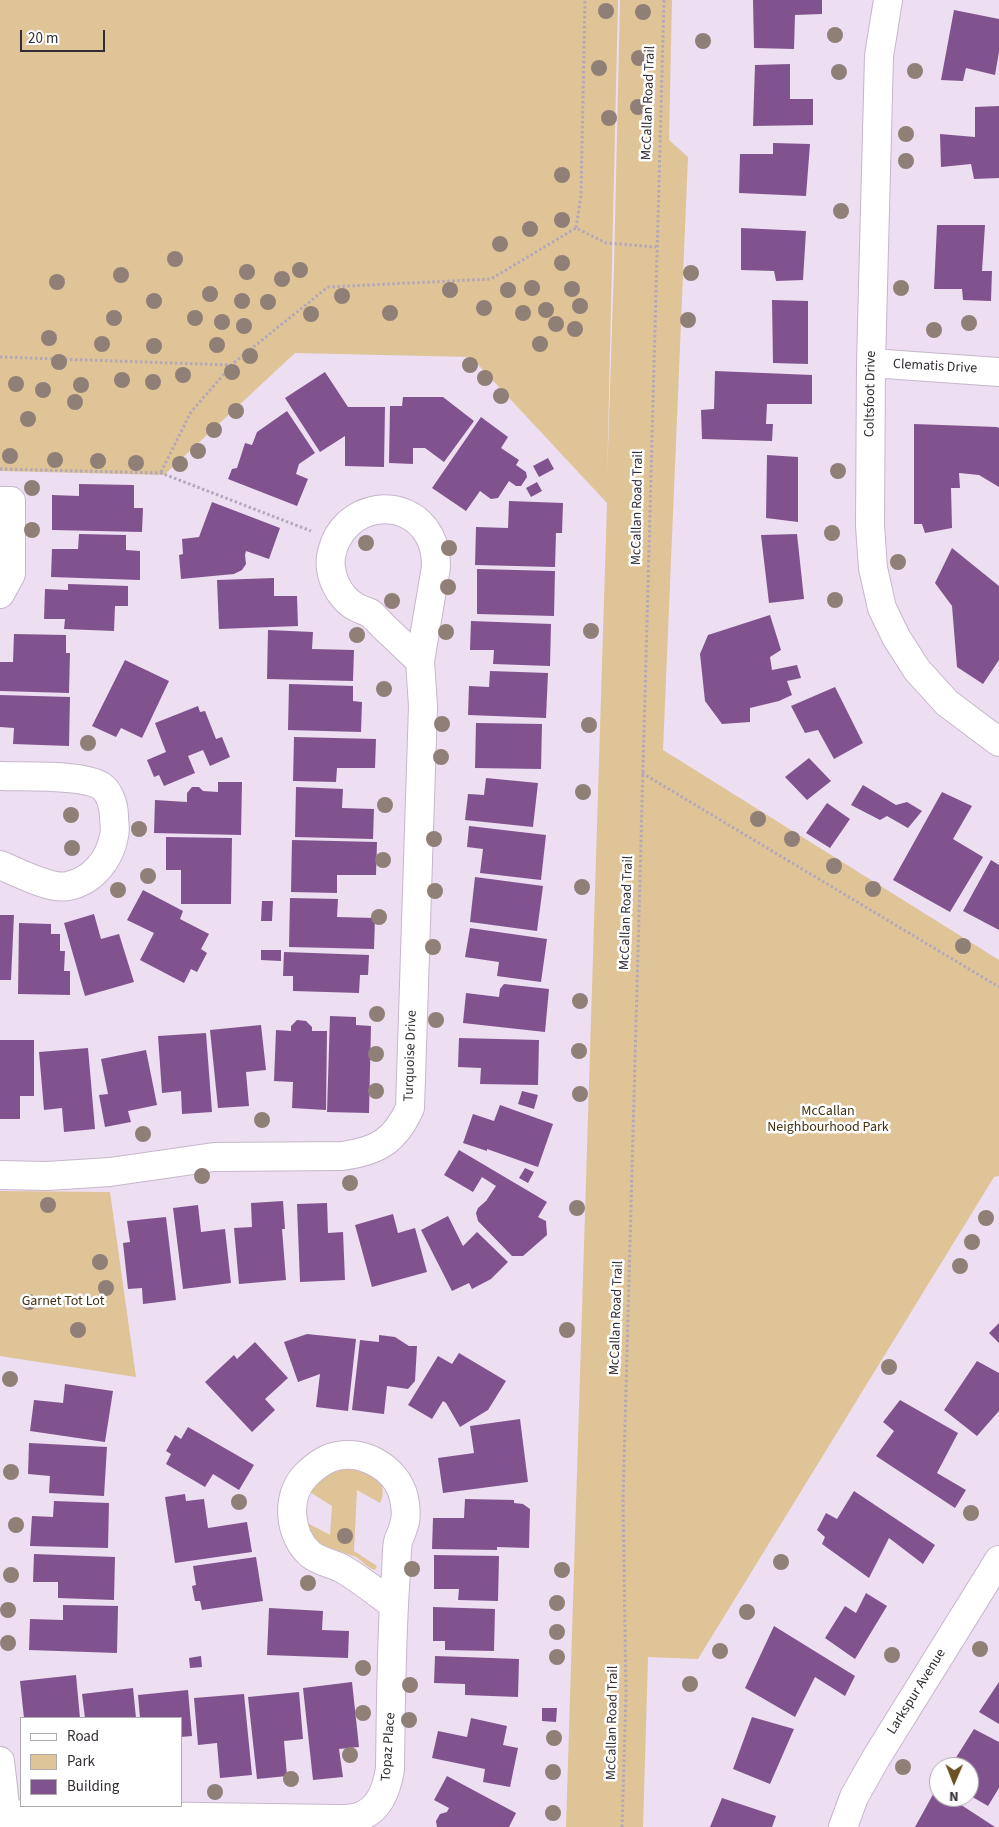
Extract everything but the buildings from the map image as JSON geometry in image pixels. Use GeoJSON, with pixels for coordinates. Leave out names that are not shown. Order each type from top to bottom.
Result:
{"type":"FeatureCollection","features":[{"type":"Feature","properties":{"kind":"street","name":"Coltsfoot Drive"},"geometry":{"type":"LineString","coordinates":[[888,0],[885,8],[879,56],[870,526],[873,568],[882,608],[896,637],[917,670],[947,703],[999,742]]}},
{"type":"Feature","properties":{"kind":"street","name":"Clematis Drive"},"geometry":{"type":"LineString","coordinates":[[872,364],[999,372]]}},
{"type":"Feature","properties":{"kind":"street"},"geometry":{"type":"LineString","coordinates":[[0,501],[11,501],[11,574],[0,594]]}},
{"type":"Feature","properties":{"kind":"street","name":"Turquoise Drive"},"geometry":{"type":"LineString","coordinates":[[0,1175],[47,1176],[110,1172],[214,1157],[342,1156],[362,1153],[386,1142],[402,1126],[410,1108],[423,706],[420,661],[436,567],[436,552],[422,525],[410,516],[380,509],[366,512],[353,519],[342,529],[334,542]]}},
{"type":"Feature","properties":{"kind":"street"},"geometry":{"type":"LineString","coordinates":[[334,542],[331,556],[331,571],[336,585],[344,598],[356,607],[370,613],[420,661]]}},
{"type":"Feature","properties":{"kind":"street"},"geometry":{"type":"LineString","coordinates":[[0,776],[92,781],[103,787],[111,798],[114,811],[115,835],[107,857],[99,868],[91,876],[68,886],[48,884],[0,865]]}},
{"type":"Feature","properties":{"kind":"street","name":"Topaz Place"},"geometry":{"type":"LineString","coordinates":[[3,1814],[338,1820],[359,1817],[374,1808],[387,1787],[390,1769],[394,1605],[398,1541],[404,1525],[406,1510],[404,1496],[393,1476],[376,1462],[362,1456],[348,1455],[331,1458],[310,1471],[295,1492],[292,1509],[294,1525],[300,1541],[310,1554],[324,1563],[341,1568],[394,1605]]}},
{"type":"Feature","properties":{"kind":"street","name":"Larkspur Avenue"},"geometry":{"type":"LineString","coordinates":[[843,1827],[854,1797],[876,1758],[995,1577]]}},
{"type":"Feature","properties":{"kind":"street"},"geometry":{"type":"LineString","coordinates":[[0,1761],[3,1814]]}},
{"type":"Feature","properties":{"kind":"path"},"geometry":{"type":"LineString","coordinates":[[576,228],[581,195],[585,0]]}},
{"type":"Feature","properties":{"kind":"path","name":"McCallan Road Trail"},"geometry":{"type":"LineString","coordinates":[[622,1827],[626,1694],[623,1500],[664,0]]}},
{"type":"Feature","properties":{"kind":"path"},"geometry":{"type":"LineString","coordinates":[[576,228],[606,243],[656,247]]}},
{"type":"Feature","properties":{"kind":"path"},"geometry":{"type":"LineString","coordinates":[[161,472],[191,412],[231,365],[328,287],[491,279],[576,228]]}},
{"type":"Feature","properties":{"kind":"path"},"geometry":{"type":"LineString","coordinates":[[0,357],[231,365]]}},
{"type":"Feature","properties":{"kind":"path"},"geometry":{"type":"LineString","coordinates":[[0,470],[161,472],[316,532],[334,542]]}},
{"type":"Feature","properties":{"kind":"path"},"geometry":{"type":"LineString","coordinates":[[642,773],[999,987]]}},
{"type":"Feature","properties":{"kind":"green space","name":"McCallan Neighbourhood Park"},"geometry":{"type":"Polygon","coordinates":[[[0,0],[618,0],[607,480],[620,0],[672,0],[669,140],[688,157],[663,750],[999,960],[999,1176],[994,1177],[698,1659],[648,1657],[643,1827],[566,1827],[607,503],[471,357],[295,353],[164,475],[0,471],[0,0]]]}},
{"type":"Feature","properties":{"kind":"green space","name":"Garnet Tot Lot"},"geometry":{"type":"Polygon","coordinates":[[[0,1191],[110,1192],[136,1377],[0,1356],[0,1191]]]}},
{"type":"Feature","properties":{"kind":"green space"},"geometry":{"type":"Polygon","coordinates":[[[355,1466],[381,1481],[382,1484],[383,1495],[380,1503],[357,1490],[354,1551],[377,1566],[375,1570],[356,1557],[329,1548],[316,1541],[307,1532],[304,1521],[330,1535],[332,1506],[305,1489],[321,1474],[355,1466]]]}}]}
